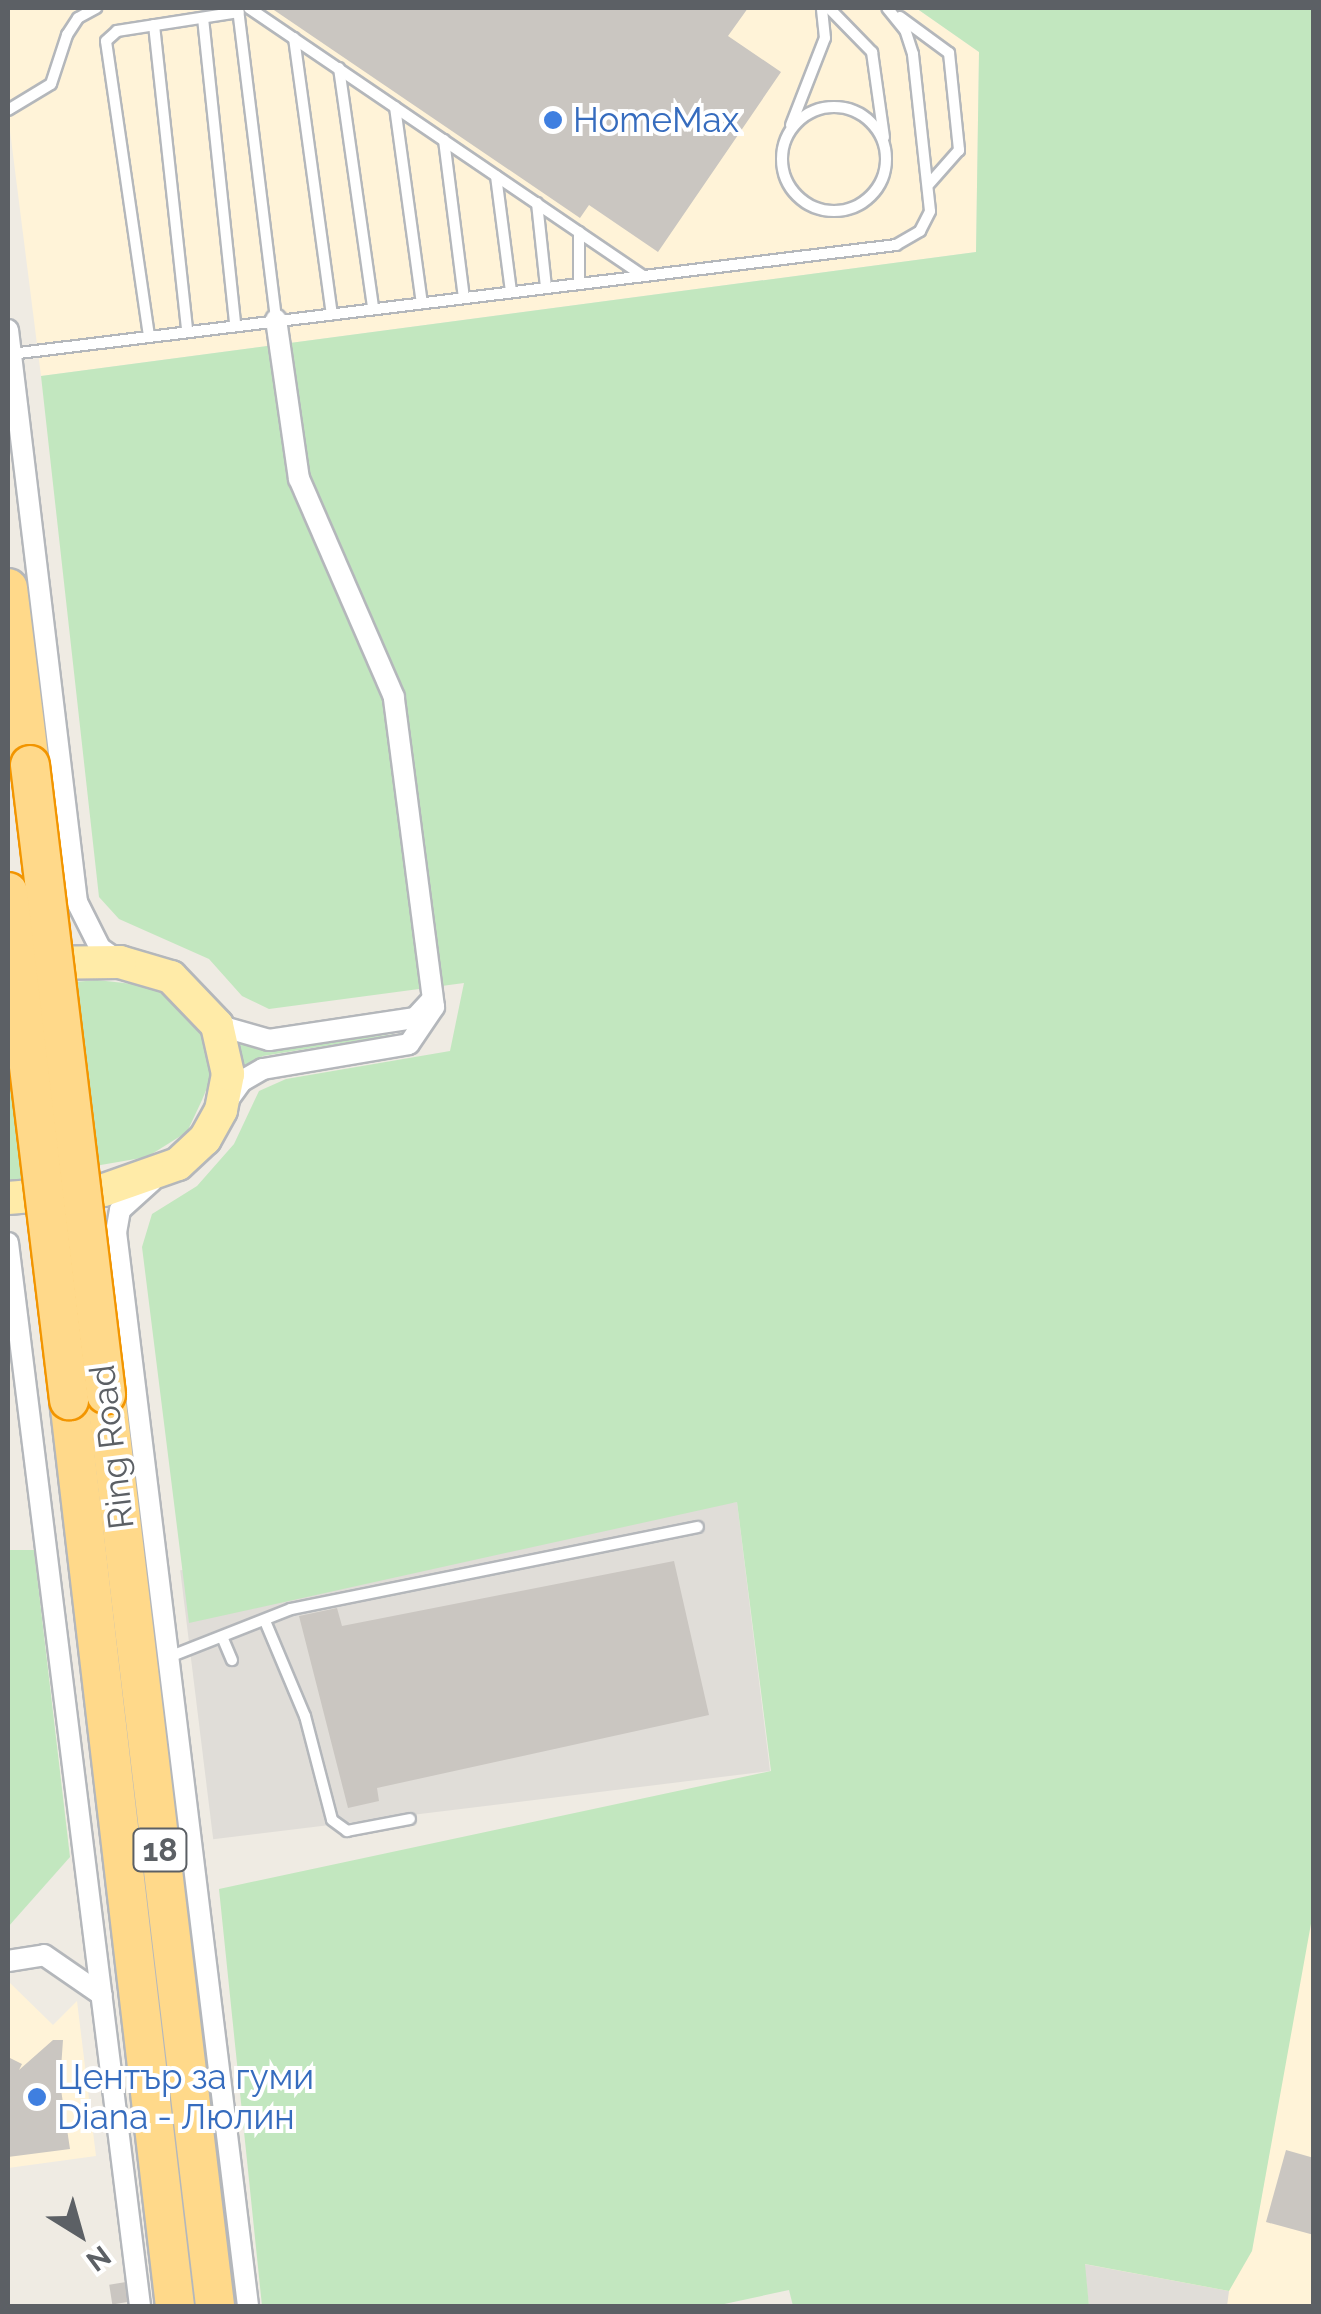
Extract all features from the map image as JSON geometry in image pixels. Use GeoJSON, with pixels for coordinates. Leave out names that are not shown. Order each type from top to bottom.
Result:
{"type":"FeatureCollection","features":[{"type":"Feature","properties":{"kind":"highway","name":"Ring Road"},"geometry":{"type":"LineString","coordinates":[[8,588],[30,765],[175,2306]]}},
{"type":"Feature","properties":{"kind":"highway","name":"Ring Road"},"geometry":{"type":"LineString","coordinates":[[8,892],[87,1397],[215,2306]]}},
{"type":"Feature","properties":{"kind":"main road"},"geometry":{"type":"LineString","coordinates":[[8,966],[120,962],[172,977],[217,1025],[228,1074],[221,1110],[206,1139],[178,1164],[104,1190],[8,1198]]}},
{"type":"Feature","properties":{"kind":"street"},"geometry":{"type":"LineString","coordinates":[[221,1110],[242,1081],[263,1069],[409,1044],[424,1028],[434,996],[394,697],[299,480],[276,320]]}},
{"type":"Feature","properties":{"kind":"street"},"geometry":{"type":"LineString","coordinates":[[8,330],[77,902],[100,948],[120,962]]}},
{"type":"Feature","properties":{"kind":"street"},"geometry":{"type":"LineString","coordinates":[[217,1025],[269,1040],[415,1018],[434,996]]}},
{"type":"Feature","properties":{"kind":"street"},"geometry":{"type":"LineString","coordinates":[[178,1164],[139,1189],[120,1210],[116,1232],[248,2306]]}},
{"type":"Feature","properties":{"kind":"street"},"geometry":{"type":"LineString","coordinates":[[8,1243],[140,2306]]}},
{"type":"Feature","properties":{"kind":"street"},"geometry":{"type":"LineString","coordinates":[[8,1961],[44,1955],[102,1995]]}},
{"type":"Feature","properties":{"kind":"lane"},"geometry":{"type":"LineString","coordinates":[[8,110],[51,84],[67,35],[78,18],[96,8]]}},
{"type":"Feature","properties":{"kind":"lane"},"geometry":{"type":"LineString","coordinates":[[826,8],[872,52],[886,150],[886,169],[869,197],[835,211],[807,204],[790,188],[784,143],[824,38],[826,8]]}},
{"type":"Feature","properties":{"kind":"lane"},"geometry":{"type":"LineString","coordinates":[[149,336],[106,42],[117,31],[242,9],[294,38],[644,276]]}},
{"type":"Feature","properties":{"kind":"lane"},"geometry":{"type":"LineString","coordinates":[[242,9],[276,320]]}},
{"type":"Feature","properties":{"kind":"lane"},"geometry":{"type":"LineString","coordinates":[[889,9],[949,53],[958,150],[929,184]]}},
{"type":"Feature","properties":{"kind":"lane"},"geometry":{"type":"LineString","coordinates":[[10,354],[896,245],[920,231],[930,212],[912,54],[889,9]]}},
{"type":"Feature","properties":{"kind":"lane"},"geometry":{"type":"LineString","coordinates":[[203,18],[236,326]]}},
{"type":"Feature","properties":{"kind":"lane"},"geometry":{"type":"LineString","coordinates":[[154,25],[188,332]]}},
{"type":"Feature","properties":{"kind":"lane"},"geometry":{"type":"LineString","coordinates":[[294,38],[332,314]]}},
{"type":"Feature","properties":{"kind":"lane"},"geometry":{"type":"LineString","coordinates":[[339,68],[372,308]]}},
{"type":"Feature","properties":{"kind":"lane"},"geometry":{"type":"LineString","coordinates":[[395,107],[422,303]]}},
{"type":"Feature","properties":{"kind":"lane"},"geometry":{"type":"LineString","coordinates":[[784,143],[816,110],[844,107],[874,124],[886,150]]}},
{"type":"Feature","properties":{"kind":"lane"},"geometry":{"type":"LineString","coordinates":[[444,140],[464,298]]}},
{"type":"Feature","properties":{"kind":"lane"},"geometry":{"type":"LineString","coordinates":[[496,176],[511,292]]}},
{"type":"Feature","properties":{"kind":"lane"},"geometry":{"type":"LineString","coordinates":[[537,203],[546,288]]}},
{"type":"Feature","properties":{"kind":"lane"},"geometry":{"type":"LineString","coordinates":[[579,284],[580,232]]}},
{"type":"Feature","properties":{"kind":"lane"},"geometry":{"type":"LineString","coordinates":[[168,1657],[223,1639],[291,1608],[698,1528]]}},
{"type":"Feature","properties":{"kind":"lane"},"geometry":{"type":"LineString","coordinates":[[265,1621],[305,1716],[332,1820],[347,1830],[410,1819]]}},
{"type":"Feature","properties":{"kind":"lane"},"geometry":{"type":"LineString","coordinates":[[223,1639],[232,1660]]}},
{"type":"Feature","properties":{"kind":"shaded area"},"geometry":{"type":"Polygon","coordinates":[[[8,8],[916,8],[979,52],[976,252],[41,376],[8,115],[8,8]]]}},
{"type":"Feature","properties":{"kind":"shaded area"},"geometry":{"type":"Polygon","coordinates":[[[737,1502],[770,1771],[213,1839],[180,1570],[737,1502]]]}},
{"type":"Feature","properties":{"kind":"shaded area"},"geometry":{"type":"Polygon","coordinates":[[[1313,1907],[1313,2306],[1089,2306],[1084,2264],[1229,2290],[1252,2250],[1313,1907]]]}},
{"type":"Feature","properties":{"kind":"shaded area","name":"Център за гуми Diana - Люлин"},"geometry":{"type":"Polygon","coordinates":[[[9,1982],[53,2025],[77,2001],[96,2156],[8,2168],[9,1982]]]}},
{"type":"Feature","properties":{"kind":"shaded area"},"geometry":{"type":"Polygon","coordinates":[[[1084,2264],[1229,2291],[1227,2306],[1089,2306],[1084,2264]]]}},
{"type":"Feature","properties":{"kind":"green space"},"geometry":{"type":"Polygon","coordinates":[[[916,8],[1313,8],[1314,1907],[1252,2251],[1229,2291],[1085,2264],[1089,2306],[793,2306],[789,2290],[715,2306],[262,2306],[219,1889],[771,1771],[737,1502],[189,1623],[142,1247],[152,1214],[197,1186],[234,1144],[259,1091],[286,1079],[450,1051],[464,983],[269,1009],[242,996],[209,959],[119,919],[99,897],[41,376],[976,252],[979,52],[916,8]]]}},
{"type":"Feature","properties":{"kind":"green space"},"geometry":{"type":"Polygon","coordinates":[[[97,980],[151,986],[198,1021],[212,1076],[202,1100],[187,1132],[147,1157],[8,1181],[8,988],[97,980]]]}},
{"type":"Feature","properties":{"kind":"green space"},"geometry":{"type":"Polygon","coordinates":[[[405,1033],[263,1056],[235,1074],[231,1039],[270,1048],[405,1033]]]}},
{"type":"Feature","properties":{"kind":"green space"},"geometry":{"type":"Polygon","coordinates":[[[8,1550],[34,1550],[70,1857],[8,1927],[8,1550]]]}},
{"type":"Feature","properties":{"kind":"building","name":"HomeMax"},"geometry":{"type":"Polygon","coordinates":[[[271,8],[748,8],[728,36],[781,72],[658,252],[589,205],[580,218],[271,8]]]}},
{"type":"Feature","properties":{"kind":"building"},"geometry":{"type":"Polygon","coordinates":[[[674,1561],[709,1715],[377,1788],[379,1801],[348,1808],[299,1616],[337,1608],[342,1626],[674,1561]]]}},
{"type":"Feature","properties":{"kind":"building","name":"Център за гуми Diana - Люлин"},"geometry":{"type":"Polygon","coordinates":[[[53,2040],[63,2040],[60,2083],[70,2149],[8,2157],[8,2057],[22,2064],[19,2070],[53,2040]]]}},
{"type":"Feature","properties":{"kind":"building"},"geometry":{"type":"Polygon","coordinates":[[[1286,2150],[1314,2158],[1314,2235],[1266,2222],[1286,2150]]]}},
{"type":"Feature","properties":{"kind":"building"},"geometry":{"type":"Polygon","coordinates":[[[126,2282],[129,2302],[112,2304],[109,2285],[126,2282]]]}},
{"type":"Feature","properties":{"kind":"place","name":"HomeMax"},"geometry":{"type":"Point","coordinates":[553,120]}},
{"type":"Feature","properties":{"kind":"place","name":"Център за гуми Diana - Люлин"},"geometry":{"type":"Point","coordinates":[37,2097]}}]}
